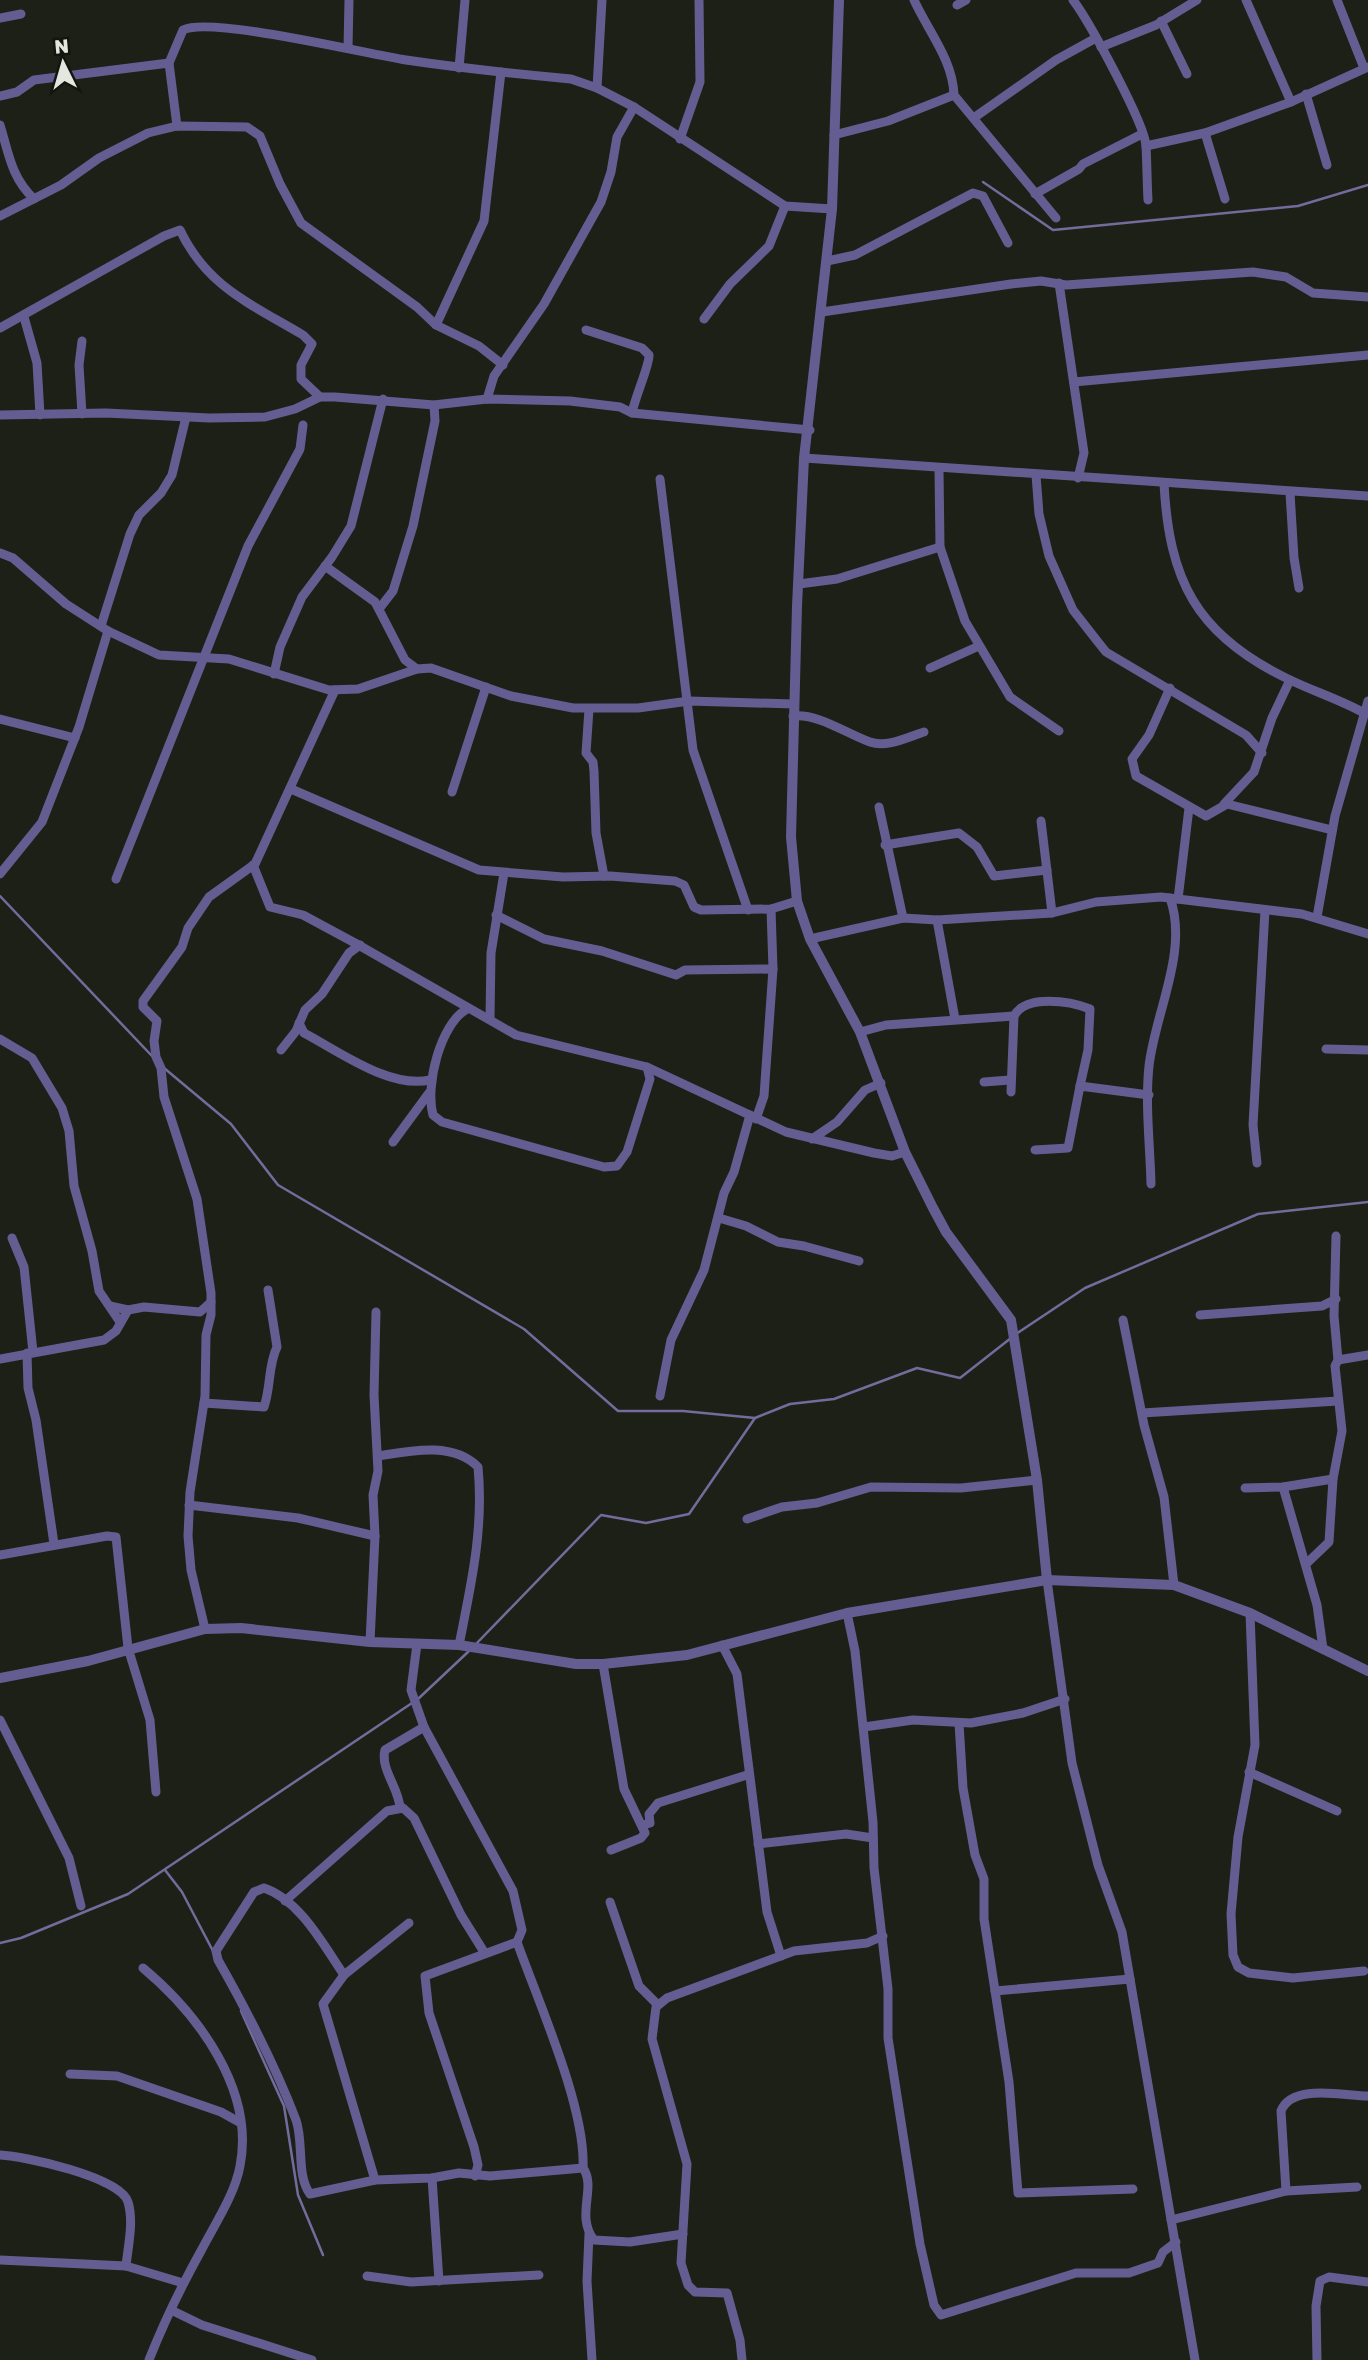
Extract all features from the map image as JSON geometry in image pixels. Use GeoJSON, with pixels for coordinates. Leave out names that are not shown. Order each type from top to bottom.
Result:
{"type":"FeatureCollection","features":[{"type":"Feature","properties":{"kind":"street"},"geometry":{"type":"LineString","coordinates":[[348,48],[349,0]]}},
{"type":"Feature","properties":{"kind":"street"},"geometry":{"type":"LineString","coordinates":[[459,68],[465,0]]}},
{"type":"Feature","properties":{"kind":"street"},"geometry":{"type":"LineString","coordinates":[[597,88],[602,0]]}},
{"type":"Feature","properties":{"kind":"street"},"geometry":{"type":"LineString","coordinates":[[680,139],[700,82],[699,0]]}},
{"type":"Feature","properties":{"kind":"street"},"geometry":{"type":"LineString","coordinates":[[839,0],[832,209],[810,429],[804,458],[793,710],[791,837],[797,901],[810,939],[860,1032],[905,1152],[946,1232],[1011,1320],[1037,1480],[1047,1580],[1072,1763],[1098,1865],[1122,1932],[1195,2360]]}},
{"type":"Feature","properties":{"kind":"street"},"geometry":{"type":"LineString","coordinates":[[914,0],[942,52],[953,79],[954,95],[975,117],[1056,218]]}},
{"type":"Feature","properties":{"kind":"street"},"geometry":{"type":"LineString","coordinates":[[1073,0],[1098,42],[1142,134],[1146,146],[1148,200]]}},
{"type":"Feature","properties":{"kind":"street"},"geometry":{"type":"LineString","coordinates":[[975,117],[1056,60],[1098,42],[1161,21],[1197,0]]}},
{"type":"Feature","properties":{"kind":"street"},"geometry":{"type":"LineString","coordinates":[[1246,0],[1291,102]]}},
{"type":"Feature","properties":{"kind":"street"},"geometry":{"type":"LineString","coordinates":[[1146,146],[1205,133],[1291,102],[1366,68],[1337,0]]}},
{"type":"Feature","properties":{"kind":"street"},"geometry":{"type":"LineString","coordinates":[[0,18],[22,14]]}},
{"type":"Feature","properties":{"kind":"street"},"geometry":{"type":"LineString","coordinates":[[1161,21],[1187,74]]}},
{"type":"Feature","properties":{"kind":"street"},"geometry":{"type":"LineString","coordinates":[[177,126],[169,63],[176,40],[188,27],[262,34],[459,68],[572,79],[634,107],[785,206],[832,209]]}},
{"type":"Feature","properties":{"kind":"street"},"geometry":{"type":"LineString","coordinates":[[0,96],[17,92],[34,80],[169,63]]}},
{"type":"Feature","properties":{"kind":"street"},"geometry":{"type":"LineString","coordinates":[[436,325],[484,221],[501,72]]}},
{"type":"Feature","properties":{"kind":"street"},"geometry":{"type":"LineString","coordinates":[[1306,94],[1327,165]]}},
{"type":"Feature","properties":{"kind":"street"},"geometry":{"type":"LineString","coordinates":[[834,135],[888,121],[954,95]]}},
{"type":"Feature","properties":{"kind":"street"},"geometry":{"type":"LineString","coordinates":[[487,399],[494,376],[544,304],[595,214],[611,172],[617,137],[634,107]]}},
{"type":"Feature","properties":{"kind":"street"},"geometry":{"type":"LineString","coordinates":[[0,125],[11,169],[19,185],[34,199]]}},
{"type":"Feature","properties":{"kind":"street"},"geometry":{"type":"LineString","coordinates":[[0,216],[148,133],[177,126],[240,126],[254,130],[301,223],[417,307],[436,325],[479,346],[503,365]]}},
{"type":"Feature","properties":{"kind":"street"},"geometry":{"type":"LineString","coordinates":[[1205,133],[1225,199]]}},
{"type":"Feature","properties":{"kind":"street"},"geometry":{"type":"LineString","coordinates":[[1035,194],[1079,169],[1083,164],[1142,134]]}},
{"type":"Feature","properties":{"kind":"street"},"geometry":{"type":"LineString","coordinates":[[827,261],[855,255],[973,193],[983,196],[1008,243]]}},
{"type":"Feature","properties":{"kind":"street"},"geometry":{"type":"LineString","coordinates":[[704,319],[730,284],[769,246],[785,206]]}},
{"type":"Feature","properties":{"kind":"street"},"geometry":{"type":"LineString","coordinates":[[0,328],[24,317],[74,285],[180,230],[193,257],[214,280],[303,335],[312,344],[301,365],[301,379],[320,397]]}},
{"type":"Feature","properties":{"kind":"street"},"geometry":{"type":"LineString","coordinates":[[822,312],[1041,281],[1059,284],[1253,272],[1286,277],[1313,293],[1368,297]]}},
{"type":"Feature","properties":{"kind":"street"},"geometry":{"type":"LineString","coordinates":[[1059,284],[1084,453],[1078,478]]}},
{"type":"Feature","properties":{"kind":"street"},"geometry":{"type":"LineString","coordinates":[[24,317],[37,363],[40,415]]}},
{"type":"Feature","properties":{"kind":"street"},"geometry":{"type":"LineString","coordinates":[[586,330],[642,348],[649,355],[650,362],[636,391],[632,413]]}},
{"type":"Feature","properties":{"kind":"street"},"geometry":{"type":"LineString","coordinates":[[82,341],[79,365],[82,414]]}},
{"type":"Feature","properties":{"kind":"street"},"geometry":{"type":"LineString","coordinates":[[1074,382],[1368,355]]}},
{"type":"Feature","properties":{"kind":"street"},"geometry":{"type":"LineString","coordinates":[[0,415],[265,417],[295,409],[320,397],[383,399],[435,405],[487,399],[570,401],[620,407],[632,413],[810,429]]}},
{"type":"Feature","properties":{"kind":"street"},"geometry":{"type":"LineString","coordinates":[[274,674],[280,647],[302,597],[351,526],[383,399]]}},
{"type":"Feature","properties":{"kind":"street"},"geometry":{"type":"LineString","coordinates":[[379,610],[393,591],[413,526],[435,421],[435,405]]}},
{"type":"Feature","properties":{"kind":"street"},"geometry":{"type":"LineString","coordinates":[[0,874],[43,822],[75,738],[134,525],[172,475],[186,417]]}},
{"type":"Feature","properties":{"kind":"street"},"geometry":{"type":"LineString","coordinates":[[116,879],[256,527],[300,449],[303,425]]}},
{"type":"Feature","properties":{"kind":"street"},"geometry":{"type":"LineString","coordinates":[[804,458],[1290,493],[1368,496]]}},
{"type":"Feature","properties":{"kind":"street"},"geometry":{"type":"LineString","coordinates":[[939,469],[940,547],[954,592],[979,646],[1010,697],[1059,731]]}},
{"type":"Feature","properties":{"kind":"street"},"geometry":{"type":"LineString","coordinates":[[1036,475],[1042,531],[1061,589],[1073,610],[1106,652],[1246,735],[1262,753]]}},
{"type":"Feature","properties":{"kind":"street"},"geometry":{"type":"LineString","coordinates":[[660,479],[682,642],[693,750],[748,910]]}},
{"type":"Feature","properties":{"kind":"street"},"geometry":{"type":"LineString","coordinates":[[1164,483],[1166,526],[1174,560],[1190,597],[1237,649],[1290,680],[1364,713]]}},
{"type":"Feature","properties":{"kind":"street"},"geometry":{"type":"LineString","coordinates":[[1290,493],[1294,558],[1299,588]]}},
{"type":"Feature","properties":{"kind":"street"},"geometry":{"type":"LineString","coordinates":[[799,583],[837,579],[940,547]]}},
{"type":"Feature","properties":{"kind":"street"},"geometry":{"type":"LineString","coordinates":[[0,553],[13,558],[55,596],[104,628],[159,655],[229,659],[335,690],[358,689],[417,669],[431,668],[511,696],[589,709],[638,708],[686,701],[793,710],[871,742],[891,742],[924,732]]}},
{"type":"Feature","properties":{"kind":"street"},"geometry":{"type":"LineString","coordinates":[[325,566],[363,592],[379,610],[405,660],[417,669]]}},
{"type":"Feature","properties":{"kind":"street"},"geometry":{"type":"LineString","coordinates":[[930,668],[979,646]]}},
{"type":"Feature","properties":{"kind":"street"},"geometry":{"type":"LineString","coordinates":[[1170,688],[1149,736],[1132,759],[1132,767],[1136,776],[1147,785],[1209,817],[1254,772],[1272,718],[1290,680]]}},
{"type":"Feature","properties":{"kind":"street"},"geometry":{"type":"LineString","coordinates":[[452,792],[485,687]]}},
{"type":"Feature","properties":{"kind":"street"},"geometry":{"type":"LineString","coordinates":[[205,1629],[188,1549],[189,1505],[204,1403],[206,1335],[211,1302],[197,1199],[164,1097],[161,1068],[156,1057],[154,1041],[157,1021],[143,1007],[143,1001],[182,947],[188,928],[209,897],[230,879],[253,866],[335,690]]}},
{"type":"Feature","properties":{"kind":"street"},"geometry":{"type":"LineString","coordinates":[[1317,918],[1332,830],[1368,701]]}},
{"type":"Feature","properties":{"kind":"street"},"geometry":{"type":"LineString","coordinates":[[589,709],[586,752],[593,762],[596,833],[604,876]]}},
{"type":"Feature","properties":{"kind":"street"},"geometry":{"type":"LineString","coordinates":[[0,719],[75,738]]}},
{"type":"Feature","properties":{"kind":"street"},"geometry":{"type":"LineString","coordinates":[[291,789],[479,870],[681,882],[697,909],[771,909],[797,901]]}},
{"type":"Feature","properties":{"kind":"street"},"geometry":{"type":"LineString","coordinates":[[1224,804],[1332,830]]}},
{"type":"Feature","properties":{"kind":"street"},"geometry":{"type":"LineString","coordinates":[[879,807],[885,845],[904,918]]}},
{"type":"Feature","properties":{"kind":"street"},"geometry":{"type":"LineString","coordinates":[[1150,1184],[1149,1067],[1175,941],[1189,808]]}},
{"type":"Feature","properties":{"kind":"street"},"geometry":{"type":"LineString","coordinates":[[1041,821],[1052,913]]}},
{"type":"Feature","properties":{"kind":"street"},"geometry":{"type":"LineString","coordinates":[[885,845],[959,833],[977,847],[994,876],[1047,870]]}},
{"type":"Feature","properties":{"kind":"street"},"geometry":{"type":"LineString","coordinates":[[253,866],[270,907],[303,915],[360,945],[467,1009],[487,1014],[527,1040],[647,1067],[753,1117],[813,1139],[892,1156],[905,1152]]}},
{"type":"Feature","properties":{"kind":"street"},"geometry":{"type":"LineString","coordinates":[[487,1014],[496,915],[504,873]]}},
{"type":"Feature","properties":{"kind":"street"},"geometry":{"type":"LineString","coordinates":[[1177,916],[1179,899]]}},
{"type":"Feature","properties":{"kind":"street"},"geometry":{"type":"LineString","coordinates":[[810,939],[904,918],[937,920],[1052,913],[1096,902],[1179,899],[1317,918],[1368,934]]}},
{"type":"Feature","properties":{"kind":"street"},"geometry":{"type":"LineString","coordinates":[[660,1396],[671,1340],[704,1270],[724,1193],[753,1117],[764,1096],[773,969],[771,909]]}},
{"type":"Feature","properties":{"kind":"street"},"geometry":{"type":"LineString","coordinates":[[1257,1163],[1254,1125],[1265,910]]}},
{"type":"Feature","properties":{"kind":"street"},"geometry":{"type":"LineString","coordinates":[[496,915],[544,939],[602,951],[676,975],[685,970],[773,969]]}},
{"type":"Feature","properties":{"kind":"street"},"geometry":{"type":"LineString","coordinates":[[937,920],[955,1019]]}},
{"type":"Feature","properties":{"kind":"street"},"geometry":{"type":"LineString","coordinates":[[281,1050],[305,1010],[322,994],[349,953],[360,945]]}},
{"type":"Feature","properties":{"kind":"street"},"geometry":{"type":"LineString","coordinates":[[1011,1092],[1014,1016],[1019,1007],[1029,1002],[1070,1004],[1090,1009],[1088,1050],[1068,1148],[1035,1150]]}},
{"type":"Feature","properties":{"kind":"street"},"geometry":{"type":"LineString","coordinates":[[467,1009],[451,1021],[430,1080],[429,1093],[433,1115],[442,1122],[617,1166],[627,1152],[650,1079],[647,1067]]}},
{"type":"Feature","properties":{"kind":"street"},"geometry":{"type":"LineString","coordinates":[[860,1032],[886,1025],[919,1025],[955,1019],[1014,1016]]}},
{"type":"Feature","properties":{"kind":"street"},"geometry":{"type":"LineString","coordinates":[[299,1023],[304,1033],[393,1079],[410,1083],[430,1080]]}},
{"type":"Feature","properties":{"kind":"street"},"geometry":{"type":"LineString","coordinates":[[0,1040],[32,1058],[62,1108],[69,1131],[74,1186],[89,1238],[99,1291],[120,1322]]}},
{"type":"Feature","properties":{"kind":"street"},"geometry":{"type":"LineString","coordinates":[[1326,1049],[1368,1050]]}},
{"type":"Feature","properties":{"kind":"street"},"geometry":{"type":"LineString","coordinates":[[650,1079],[660,1073]]}},
{"type":"Feature","properties":{"kind":"street"},"geometry":{"type":"LineString","coordinates":[[984,1082],[1010,1080]]}},
{"type":"Feature","properties":{"kind":"street"},"geometry":{"type":"LineString","coordinates":[[813,1139],[836,1122],[864,1090],[881,1083]]}},
{"type":"Feature","properties":{"kind":"street"},"geometry":{"type":"LineString","coordinates":[[1080,1086],[1149,1095]]}},
{"type":"Feature","properties":{"kind":"street"},"geometry":{"type":"LineString","coordinates":[[393,1142],[429,1093]]}},
{"type":"Feature","properties":{"kind":"street"},"geometry":{"type":"LineString","coordinates":[[719,1218],[778,1242],[859,1261]]}},
{"type":"Feature","properties":{"kind":"street"},"geometry":{"type":"LineString","coordinates":[[1306,1564],[1329,1542],[1333,1479],[1341,1443],[1335,1366],[1338,1360],[1336,1236]]}},
{"type":"Feature","properties":{"kind":"street"},"geometry":{"type":"LineString","coordinates":[[12,1238],[24,1267],[30,1352],[27,1388],[36,1420],[54,1544]]}},
{"type":"Feature","properties":{"kind":"street"},"geometry":{"type":"LineString","coordinates":[[204,1403],[264,1406],[270,1391],[272,1355],[276,1347],[268,1290]]}},
{"type":"Feature","properties":{"kind":"street"},"geometry":{"type":"LineString","coordinates":[[1200,1315],[1308,1308],[1322,1306],[1336,1298]]}},
{"type":"Feature","properties":{"kind":"street"},"geometry":{"type":"LineString","coordinates":[[200,1312],[211,1302]]}},
{"type":"Feature","properties":{"kind":"street"},"geometry":{"type":"LineString","coordinates":[[110,1306],[128,1310],[144,1307],[200,1312],[209,1322]]}},
{"type":"Feature","properties":{"kind":"street"},"geometry":{"type":"LineString","coordinates":[[0,1359],[104,1340],[116,1331],[128,1310]]}},
{"type":"Feature","properties":{"kind":"street"},"geometry":{"type":"LineString","coordinates":[[370,1642],[375,1536],[373,1495],[378,1456],[374,1395],[376,1312]]}},
{"type":"Feature","properties":{"kind":"street"},"geometry":{"type":"LineString","coordinates":[[1123,1320],[1142,1413],[1164,1497],[1174,1585]]}},
{"type":"Feature","properties":{"kind":"street"},"geometry":{"type":"LineString","coordinates":[[1338,1360],[1368,1355]]}},
{"type":"Feature","properties":{"kind":"street"},"geometry":{"type":"LineString","coordinates":[[1142,1413],[1338,1401]]}},
{"type":"Feature","properties":{"kind":"street"},"geometry":{"type":"LineString","coordinates":[[378,1456],[436,1450],[472,1461],[478,1467],[481,1525],[478,1555],[459,1645]]}},
{"type":"Feature","properties":{"kind":"street"},"geometry":{"type":"LineString","coordinates":[[1245,1488],[1283,1487],[1333,1479]]}},
{"type":"Feature","properties":{"kind":"street"},"geometry":{"type":"LineString","coordinates":[[747,1519],[782,1507],[817,1503],[871,1488],[961,1488],[1037,1480]]}},
{"type":"Feature","properties":{"kind":"street"},"geometry":{"type":"LineString","coordinates":[[1283,1487],[1317,1605],[1323,1649]]}},
{"type":"Feature","properties":{"kind":"street"},"geometry":{"type":"LineString","coordinates":[[189,1505],[298,1518],[375,1536]]}},
{"type":"Feature","properties":{"kind":"street"},"geometry":{"type":"LineString","coordinates":[[0,1555],[54,1544],[116,1536],[128,1648],[150,1720],[156,1792]]}},
{"type":"Feature","properties":{"kind":"street"},"geometry":{"type":"LineString","coordinates":[[0,1678],[88,1661],[205,1629],[241,1628],[293,1631],[370,1642],[459,1645],[576,1664],[603,1664],[687,1655],[847,1613],[1047,1580],[1174,1585],[1250,1613],[1368,1671]]}},
{"type":"Feature","properties":{"kind":"street"},"geometry":{"type":"LineString","coordinates":[[847,1613],[855,1651],[864,1727],[874,1868],[883,1936],[888,2038],[920,2244],[934,2305],[941,2315],[1076,2273],[1129,2273],[1147,2269],[1158,2263],[1163,2252],[1176,2242]]}},
{"type":"Feature","properties":{"kind":"street"},"geometry":{"type":"LineString","coordinates":[[1250,1613],[1255,1745],[1241,1814],[1231,1914],[1231,1950],[1238,1967],[1249,1973],[1293,1978],[1364,1971]]}},
{"type":"Feature","properties":{"kind":"street"},"geometry":{"type":"LineString","coordinates":[[417,1644],[412,1692],[424,1727],[513,1891],[522,1930],[517,1942],[574,2106],[583,2147],[583,2168],[587,2180],[584,2225],[598,2242],[609,2239],[630,2242],[683,2234]]}},
{"type":"Feature","properties":{"kind":"street"},"geometry":{"type":"LineString","coordinates":[[722,1645],[737,1674],[747,1774],[766,1912],[781,1956]]}},
{"type":"Feature","properties":{"kind":"street"},"geometry":{"type":"LineString","coordinates":[[603,1664],[624,1789],[643,1825],[645,1836],[611,1850]]}},
{"type":"Feature","properties":{"kind":"street"},"geometry":{"type":"LineString","coordinates":[[864,1727],[913,1720],[959,1723],[1023,1713],[1065,1699]]}},
{"type":"Feature","properties":{"kind":"street"},"geometry":{"type":"LineString","coordinates":[[0,1720],[69,1858],[81,1906]]}},
{"type":"Feature","properties":{"kind":"street"},"geometry":{"type":"LineString","coordinates":[[959,1723],[964,1788],[975,1855],[984,1880],[984,1919],[1012,2108],[1018,2193],[1133,2189]]}},
{"type":"Feature","properties":{"kind":"street"},"geometry":{"type":"LineString","coordinates":[[400,1808],[399,1794],[384,1761],[385,1749],[424,1727]]}},
{"type":"Feature","properties":{"kind":"street"},"geometry":{"type":"LineString","coordinates":[[1249,1772],[1338,1811]]}},
{"type":"Feature","properties":{"kind":"street"},"geometry":{"type":"LineString","coordinates":[[643,1825],[650,1823],[649,1814],[658,1803],[747,1774]]}},
{"type":"Feature","properties":{"kind":"street"},"geometry":{"type":"LineString","coordinates":[[285,1901],[387,1811],[400,1808],[408,1811],[414,1818],[461,1915],[484,1952]]}},
{"type":"Feature","properties":{"kind":"street"},"geometry":{"type":"LineString","coordinates":[[758,1844],[846,1834],[873,1838]]}},
{"type":"Feature","properties":{"kind":"street"},"geometry":{"type":"LineString","coordinates":[[344,1975],[311,1928],[285,1901],[267,1889],[254,1892],[218,1945],[218,1960],[276,2074],[297,2124],[308,2191],[316,2195],[375,2180],[432,2178],[459,2173],[475,2176],[583,2168]]}},
{"type":"Feature","properties":{"kind":"street"},"geometry":{"type":"LineString","coordinates":[[610,1902],[639,1986],[658,2005]]}},
{"type":"Feature","properties":{"kind":"street"},"geometry":{"type":"LineString","coordinates":[[375,2180],[323,2004],[344,1975],[409,1923]]}},
{"type":"Feature","properties":{"kind":"street"},"geometry":{"type":"LineString","coordinates":[[742,2360],[740,2340],[727,2293],[695,2292],[683,2276],[687,2164],[652,2039],[653,2016],[658,2005],[667,1998],[794,1951],[867,1943],[883,1936]]}},
{"type":"Feature","properties":{"kind":"street"},"geometry":{"type":"LineString","coordinates":[[475,2176],[478,2165],[474,2147],[429,2013],[425,1976],[517,1942]]}},
{"type":"Feature","properties":{"kind":"street"},"geometry":{"type":"LineString","coordinates":[[143,1968],[196,2022],[214,2046],[225,2069],[239,2122],[238,2172],[183,2283],[149,2360]]}},
{"type":"Feature","properties":{"kind":"street"},"geometry":{"type":"LineString","coordinates":[[995,1991],[1130,1979]]}},
{"type":"Feature","properties":{"kind":"street"},"geometry":{"type":"LineString","coordinates":[[70,2074],[117,2076],[197,2106],[221,2112],[239,2122]]}},
{"type":"Feature","properties":{"kind":"street"},"geometry":{"type":"LineString","coordinates":[[1286,2191],[1281,2111],[1284,2103],[1305,2095],[1368,2096]]}},
{"type":"Feature","properties":{"kind":"street"},"geometry":{"type":"LineString","coordinates":[[0,2155],[64,2168],[121,2192],[128,2201],[130,2223],[126,2266]]}},
{"type":"Feature","properties":{"kind":"street"},"geometry":{"type":"LineString","coordinates":[[432,2178],[439,2281]]}},
{"type":"Feature","properties":{"kind":"street"},"geometry":{"type":"LineString","coordinates":[[1171,2220],[1286,2191],[1357,2187]]}},
{"type":"Feature","properties":{"kind":"street"},"geometry":{"type":"LineString","coordinates":[[589,2234],[587,2281],[592,2360]]}},
{"type":"Feature","properties":{"kind":"street"},"geometry":{"type":"LineString","coordinates":[[0,2260],[126,2266],[183,2283]]}},
{"type":"Feature","properties":{"kind":"street"},"geometry":{"type":"LineString","coordinates":[[368,2276],[394,2281],[439,2281],[539,2275]]}},
{"type":"Feature","properties":{"kind":"street"},"geometry":{"type":"LineString","coordinates":[[1317,2360],[1316,2306],[1320,2281],[1329,2277],[1368,2282]]}},
{"type":"Feature","properties":{"kind":"street"},"geometry":{"type":"LineString","coordinates":[[172,2310],[202,2325],[312,2360]]}},
{"type":"Feature","properties":{"kind":"waterway"},"geometry":{"type":"LineString","coordinates":[[983,182],[1053,230],[1298,206],[1368,185]]}},
{"type":"Feature","properties":{"kind":"waterway"},"geometry":{"type":"LineString","coordinates":[[0,896],[152,1056]]}},
{"type":"Feature","properties":{"kind":"waterway"},"geometry":{"type":"LineString","coordinates":[[164,1068],[231,1124],[278,1185],[524,1329],[618,1411],[683,1411],[755,1418],[790,1404],[834,1399],[917,1368],[960,1378],[1011,1338]]}},
{"type":"Feature","properties":{"kind":"waterway"},"geometry":{"type":"LineString","coordinates":[[1016,1334],[1085,1288],[1258,1214],[1368,1202]]}},
{"type":"Feature","properties":{"kind":"waterway"},"geometry":{"type":"LineString","coordinates":[[476,1644],[601,1515],[646,1523],[689,1514],[755,1418]]}},
{"type":"Feature","properties":{"kind":"waterway"},"geometry":{"type":"LineString","coordinates":[[418,1699],[469,1651]]}},
{"type":"Feature","properties":{"kind":"waterway"},"geometry":{"type":"LineString","coordinates":[[0,1943],[21,1938],[128,1894],[412,1703]]}},
{"type":"Feature","properties":{"kind":"waterway"},"geometry":{"type":"LineString","coordinates":[[165,1870],[182,1892],[213,1951]]}},
{"type":"Feature","properties":{"kind":"waterway"},"geometry":{"type":"LineString","coordinates":[[241,2011],[284,2106],[298,2195],[323,2255]]}}]}
